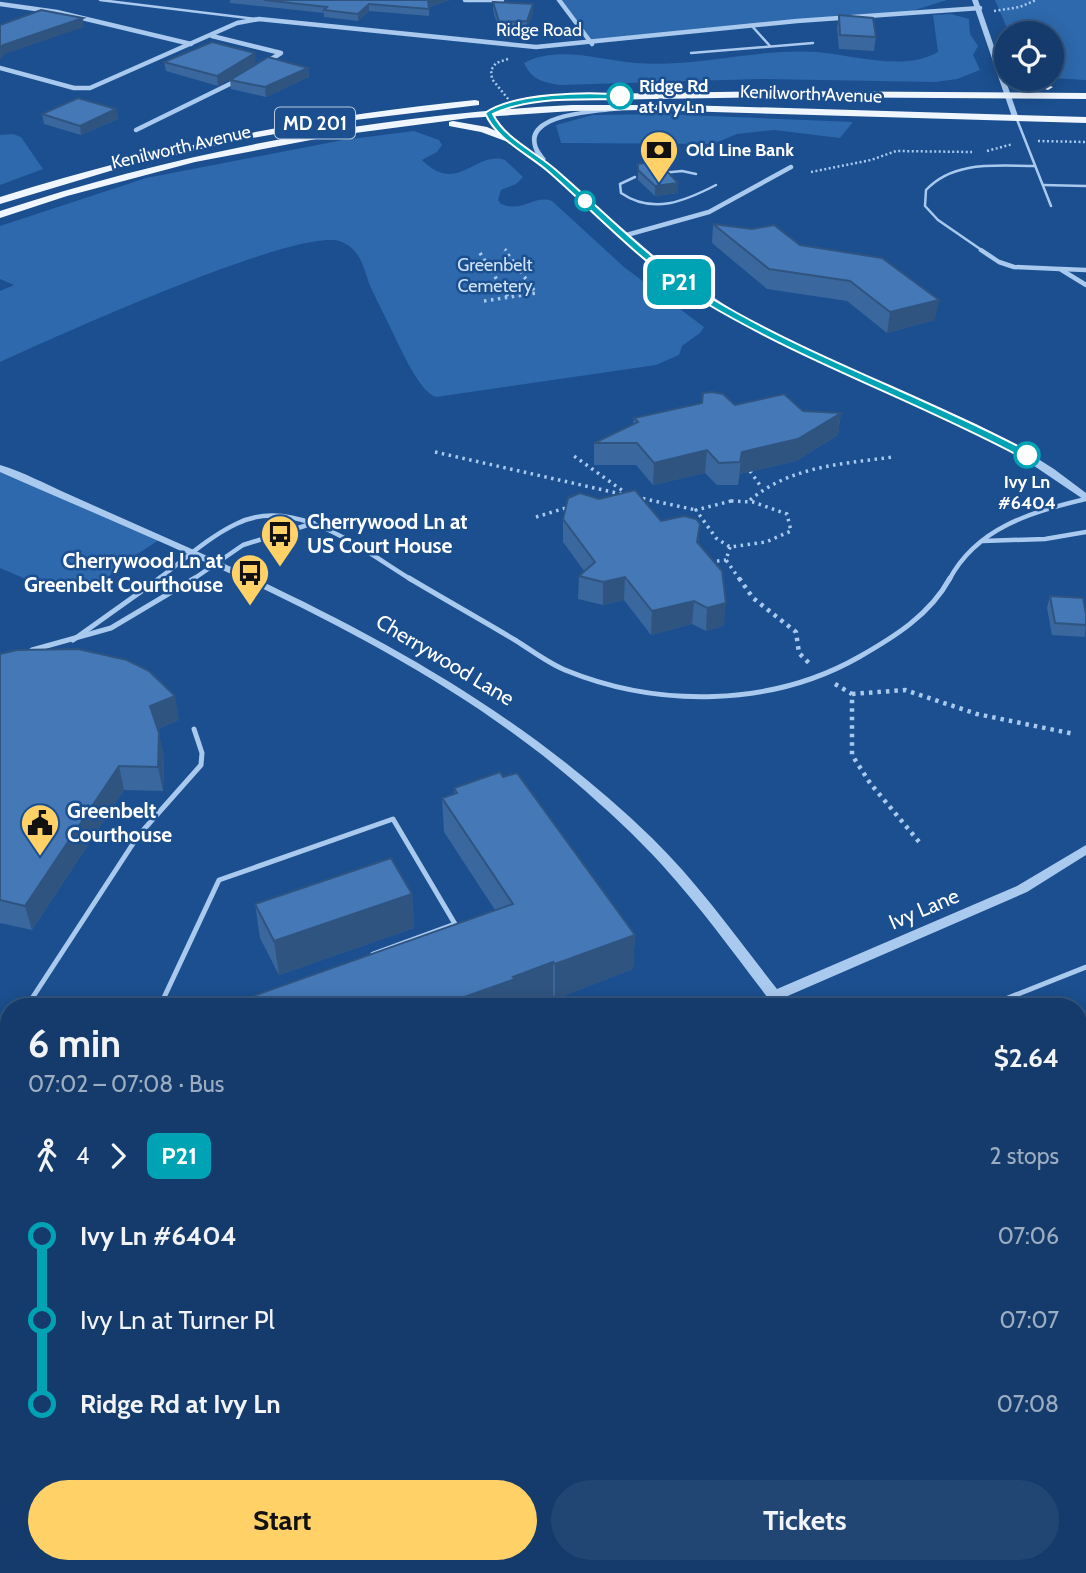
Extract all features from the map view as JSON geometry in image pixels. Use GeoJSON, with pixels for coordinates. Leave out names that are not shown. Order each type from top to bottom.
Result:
{"type":"FeatureCollection","features":[{"type":"Feature","properties":{"kind":"main road"},"geometry":{"type":"LineString","coordinates":[[1064,89],[1086,93]]}},
{"type":"Feature","properties":{"kind":"main road","name":"Kenilworth Avenue"},"geometry":{"type":"LineString","coordinates":[[0,201],[96,171],[228,139],[377,114],[510,101],[687,94],[1086,93]]}},
{"type":"Feature","properties":{"kind":"main road"},"geometry":{"type":"LineString","coordinates":[[489,113],[504,106],[544,99]]}},
{"type":"Feature","properties":{"kind":"main road","name":"Kenilworth Avenue"},"geometry":{"type":"LineString","coordinates":[[0,215],[165,166],[404,124],[489,113],[625,109],[1086,120]]}},
{"type":"Feature","properties":{"kind":"main road"},"geometry":{"type":"LineString","coordinates":[[404,124],[473,126],[511,140]]}},
{"type":"Feature","properties":{"kind":"street"},"geometry":{"type":"LineString","coordinates":[[465,0],[502,0]]}},
{"type":"Feature","properties":{"kind":"street"},"geometry":{"type":"LineString","coordinates":[[558,0],[592,44]]}},
{"type":"Feature","properties":{"kind":"street"},"geometry":{"type":"LineString","coordinates":[[975,0],[994,47]]}},
{"type":"Feature","properties":{"kind":"street"},"geometry":{"type":"LineString","coordinates":[[0,4],[57,12],[191,44]]}},
{"type":"Feature","properties":{"kind":"street","name":"Ridge Road"},"geometry":{"type":"LineString","coordinates":[[259,19],[512,46],[592,44],[751,25],[980,10]]}},
{"type":"Feature","properties":{"kind":"street"},"geometry":{"type":"LineString","coordinates":[[0,68],[74,88],[90,88],[237,23],[259,19]]}},
{"type":"Feature","properties":{"kind":"street"},"geometry":{"type":"LineString","coordinates":[[211,36],[281,53],[261,65]]}},
{"type":"Feature","properties":{"kind":"street"},"geometry":{"type":"LineString","coordinates":[[135,130],[243,77]]}},
{"type":"Feature","properties":{"kind":"street"},"geometry":{"type":"LineString","coordinates":[[1006,91],[1016,117]]}},
{"type":"Feature","properties":{"kind":"street"},"geometry":{"type":"LineString","coordinates":[[551,170],[533,144],[533,134],[538,128],[565,116],[625,109]]}},
{"type":"Feature","properties":{"kind":"street"},"geometry":{"type":"LineString","coordinates":[[489,113],[493,123],[511,140],[551,170],[671,276],[725,310],[821,359],[998,439],[1050,470],[1086,499]]}},
{"type":"Feature","properties":{"kind":"street"},"geometry":{"type":"LineString","coordinates":[[623,236],[709,212],[791,167]]}},
{"type":"Feature","properties":{"kind":"street","name":"Cherrywood Lane"},"geometry":{"type":"LineString","coordinates":[[0,468],[216,566],[384,648],[514,730],[647,842],[714,916],[776,998]]}},
{"type":"Feature","properties":{"kind":"street","name":"Ivy Lane"},"geometry":{"type":"LineString","coordinates":[[785,998],[1022,889],[1086,849]]}},
{"type":"Feature","properties":{"kind":"lane","name":"Ridge Road"},"geometry":{"type":"LineString","coordinates":[[100,0],[259,19]]}},
{"type":"Feature","properties":{"kind":"lane"},"geometry":{"type":"LineString","coordinates":[[751,25],[770,47]]}},
{"type":"Feature","properties":{"kind":"lane"},"geometry":{"type":"LineString","coordinates":[[691,53],[813,43]]}},
{"type":"Feature","properties":{"kind":"lane"},"geometry":{"type":"LineString","coordinates":[[1016,117],[1051,206]]}},
{"type":"Feature","properties":{"kind":"lane"},"geometry":{"type":"LineString","coordinates":[[1035,166],[980,167],[954,172],[929,185],[923,200],[938,220],[999,262],[1014,267],[1086,270]]}},
{"type":"Feature","properties":{"kind":"lane"},"geometry":{"type":"LineString","coordinates":[[659,174],[682,171],[696,174]]}},
{"type":"Feature","properties":{"kind":"lane"},"geometry":{"type":"LineString","coordinates":[[635,177],[620,184],[621,193],[633,201],[660,205],[690,199],[716,185]]}},
{"type":"Feature","properties":{"kind":"lane"},"geometry":{"type":"LineString","coordinates":[[1043,185],[1086,186]]}},
{"type":"Feature","properties":{"kind":"lane"},"geometry":{"type":"LineString","coordinates":[[1060,269],[1086,285]]}},
{"type":"Feature","properties":{"kind":"lane"},"geometry":{"type":"LineString","coordinates":[[73,640],[241,520],[274,513],[314,523],[563,669],[589,680],[666,698],[706,699],[754,693],[820,674],[858,659],[889,641],[930,608],[950,582],[961,558],[983,541],[1025,517],[1086,499]]}},
{"type":"Feature","properties":{"kind":"lane"},"geometry":{"type":"LineString","coordinates":[[26,652],[73,640],[132,618],[216,566],[243,545],[264,536],[314,523]]}},
{"type":"Feature","properties":{"kind":"lane"},"geometry":{"type":"LineString","coordinates":[[983,541],[1026,540],[1086,532]]}},
{"type":"Feature","properties":{"kind":"lane"},"geometry":{"type":"LineString","coordinates":[[32,998],[138,836],[201,765],[202,753],[194,729]]}},
{"type":"Feature","properties":{"kind":"lane"},"geometry":{"type":"LineString","coordinates":[[164,998],[219,880],[393,819],[455,924],[366,956]]}},
{"type":"Feature","properties":{"kind":"lane"},"geometry":{"type":"LineString","coordinates":[[1008,998],[1086,967]]}},
{"type":"Feature","properties":{"kind":"path"},"geometry":{"type":"LineString","coordinates":[[980,10],[1010,9],[1037,0]]}},
{"type":"Feature","properties":{"kind":"path"},"geometry":{"type":"LineString","coordinates":[[510,101],[492,79],[491,70],[496,62],[513,58]]}},
{"type":"Feature","properties":{"kind":"path"},"geometry":{"type":"LineString","coordinates":[[811,172],[871,160],[896,151],[968,153],[1026,141],[1086,142]]}},
{"type":"Feature","properties":{"kind":"path"},"geometry":{"type":"LineString","coordinates":[[484,301],[536,293],[505,249]]}},
{"type":"Feature","properties":{"kind":"path"},"geometry":{"type":"LineString","coordinates":[[480,253],[508,297]]}},
{"type":"Feature","properties":{"kind":"path"},"geometry":{"type":"LineString","coordinates":[[435,452],[696,510],[712,503],[750,500],[787,514],[790,531],[766,542],[730,547],[716,538],[696,510]]}},
{"type":"Feature","properties":{"kind":"path"},"geometry":{"type":"LineString","coordinates":[[574,456],[629,496]]}},
{"type":"Feature","properties":{"kind":"path"},"geometry":{"type":"LineString","coordinates":[[750,500],[762,488],[808,470],[893,457]]}},
{"type":"Feature","properties":{"kind":"path"},"geometry":{"type":"LineString","coordinates":[[750,471],[762,488]]}},
{"type":"Feature","properties":{"kind":"path"},"geometry":{"type":"LineString","coordinates":[[606,499],[629,496]]}},
{"type":"Feature","properties":{"kind":"path"},"geometry":{"type":"LineString","coordinates":[[536,517],[572,506]]}},
{"type":"Feature","properties":{"kind":"path"},"geometry":{"type":"LineString","coordinates":[[726,560],[730,547]]}},
{"type":"Feature","properties":{"kind":"path"},"geometry":{"type":"LineString","coordinates":[[726,560],[754,598],[796,632],[799,653],[820,674],[852,694],[905,690],[978,714],[1074,734]]}},
{"type":"Feature","properties":{"kind":"path"},"geometry":{"type":"LineString","coordinates":[[705,563],[726,560]]}},
{"type":"Feature","properties":{"kind":"path"},"geometry":{"type":"LineString","coordinates":[[852,694],[852,754],[870,783],[920,843]]}},
{"type":"Feature","properties":{"kind":"green space"},"geometry":{"type":"Polygon","coordinates":[[[559,0],[947,0],[909,12],[715,29],[592,44],[559,0]]]}},
{"type":"Feature","properties":{"kind":"green space"},"geometry":{"type":"Polygon","coordinates":[[[995,0],[1086,0],[1086,80],[1064,79],[1064,21],[1004,21],[995,0]]]}},
{"type":"Feature","properties":{"kind":"green space"},"geometry":{"type":"Polygon","coordinates":[[[951,14],[969,19],[970,34],[978,46],[973,55],[980,70],[957,79],[935,82],[759,79],[560,85],[538,79],[524,63],[565,54],[658,64],[794,52],[817,52],[878,61],[910,61],[938,52],[933,15],[951,14]]]}},
{"type":"Feature","properties":{"kind":"green space"},"geometry":{"type":"Polygon","coordinates":[[[665,114],[853,122],[840,138],[774,130],[737,134],[713,144],[561,143],[556,125],[593,115],[665,114]]]}},
{"type":"Feature","properties":{"kind":"green space","name":"Greenbelt Cemetery"},"geometry":{"type":"Polygon","coordinates":[[[414,131],[439,140],[442,145],[437,152],[422,160],[446,174],[466,170],[484,161],[505,160],[523,177],[516,184],[501,190],[498,200],[501,204],[516,206],[546,199],[552,201],[624,267],[704,327],[700,333],[682,346],[679,355],[656,365],[436,397],[422,386],[409,365],[355,251],[342,242],[318,241],[230,266],[0,362],[0,291],[14,285],[0,279],[0,226],[146,178],[343,140],[414,131]]]}},
{"type":"Feature","properties":{"kind":"green space"},"geometry":{"type":"Polygon","coordinates":[[[13,134],[21,137],[43,169],[0,185],[0,135],[13,134]]]}},
{"type":"Feature","properties":{"kind":"green space"},"geometry":{"type":"Polygon","coordinates":[[[0,468],[159,540],[119,566],[104,582],[74,594],[56,592],[0,568],[0,468]]]}},
{"type":"Feature","properties":{"kind":"building"},"geometry":{"type":"Polygon","coordinates":[[[264,0],[428,0],[429,9],[369,4],[358,14],[324,10],[327,7],[264,0]]]}},
{"type":"Feature","properties":{"kind":"building"},"geometry":{"type":"Polygon","coordinates":[[[493,2],[533,4],[527,21],[499,22],[493,2]]]}},
{"type":"Feature","properties":{"kind":"building"},"geometry":{"type":"Polygon","coordinates":[[[41,10],[83,18],[0,48],[0,25],[41,10]]]}},
{"type":"Feature","properties":{"kind":"building"},"geometry":{"type":"Polygon","coordinates":[[[839,15],[873,18],[876,37],[840,35],[839,15]]]}},
{"type":"Feature","properties":{"kind":"building"},"geometry":{"type":"Polygon","coordinates":[[[212,42],[255,53],[217,76],[164,62],[212,42]]]}},
{"type":"Feature","properties":{"kind":"building"},"geometry":{"type":"Polygon","coordinates":[[[268,57],[308,68],[265,87],[230,80],[268,57]]]}},
{"type":"Feature","properties":{"kind":"building"},"geometry":{"type":"Polygon","coordinates":[[[78,98],[116,109],[80,126],[42,114],[78,98]]]}},
{"type":"Feature","properties":{"kind":"building"},"geometry":{"type":"Polygon","coordinates":[[[657,161],[657,167],[663,167],[678,183],[655,186],[638,170],[638,164],[657,161]]]}},
{"type":"Feature","properties":{"kind":"building"},"geometry":{"type":"Polygon","coordinates":[[[713,224],[752,229],[774,225],[800,245],[882,258],[939,300],[890,312],[850,281],[769,269],[713,224]]]}},
{"type":"Feature","properties":{"kind":"building"},"geometry":{"type":"Polygon","coordinates":[[[703,393],[723,394],[735,405],[784,394],[803,411],[841,413],[798,439],[742,452],[740,462],[719,463],[707,450],[654,463],[637,443],[594,443],[638,422],[634,418],[702,403],[703,393]]]}},
{"type":"Feature","properties":{"kind":"building"},"geometry":{"type":"Polygon","coordinates":[[[635,490],[661,521],[684,516],[696,519],[700,524],[697,542],[722,571],[726,603],[707,608],[694,601],[652,611],[625,577],[603,582],[579,576],[595,562],[563,519],[568,498],[580,493],[599,499],[635,490]]]}},
{"type":"Feature","properties":{"kind":"building"},"geometry":{"type":"Polygon","coordinates":[[[1050,596],[1083,598],[1086,625],[1055,623],[1050,596]]]}},
{"type":"Feature","properties":{"kind":"building","name":"Greenbelt Courthouse"},"geometry":{"type":"Polygon","coordinates":[[[78,649],[127,660],[149,671],[175,696],[150,706],[159,733],[158,767],[119,766],[25,906],[0,900],[0,654],[17,650],[78,649]]]}},
{"type":"Feature","properties":{"kind":"building"},"geometry":{"type":"Polygon","coordinates":[[[500,772],[503,777],[517,773],[635,935],[555,964],[553,962],[462,998],[248,998],[513,904],[442,798],[457,793],[454,788],[500,772]]]}},
{"type":"Feature","properties":{"kind":"building"},"geometry":{"type":"Polygon","coordinates":[[[391,858],[412,894],[274,941],[255,904],[391,858]]]}},
{"type":"Feature","properties":{"kind":"bus line","name":"P21"},"geometry":{"type":"LineString","coordinates":[[620,96],[544,99],[504,106],[489,113],[493,123],[511,140],[551,170],[642,254],[706,299],[767,333],[974,427],[1027,455]]}},
{"type":"Feature","properties":{"kind":"place","name":"Ridge Rd at Ivy Ln"},"geometry":{"type":"Point","coordinates":[620,96]}},
{"type":"Feature","properties":{"kind":"place","name":"Old Line Bank"},"geometry":{"type":"Point","coordinates":[659,184]}},
{"type":"Feature","properties":{"kind":"place","name":"Ivy Ln #6404"},"geometry":{"type":"Point","coordinates":[1027,455]}},
{"type":"Feature","properties":{"kind":"place","name":"Cherrywood Ln at US Court House"},"geometry":{"type":"Point","coordinates":[280,568]}},
{"type":"Feature","properties":{"kind":"place","name":"Cherrywood Ln at Greenbelt Courthouse"},"geometry":{"type":"Point","coordinates":[250,607]}},
{"type":"Feature","properties":{"kind":"place","name":"Greenbelt Courthouse"},"geometry":{"type":"Point","coordinates":[40,857]}}]}
